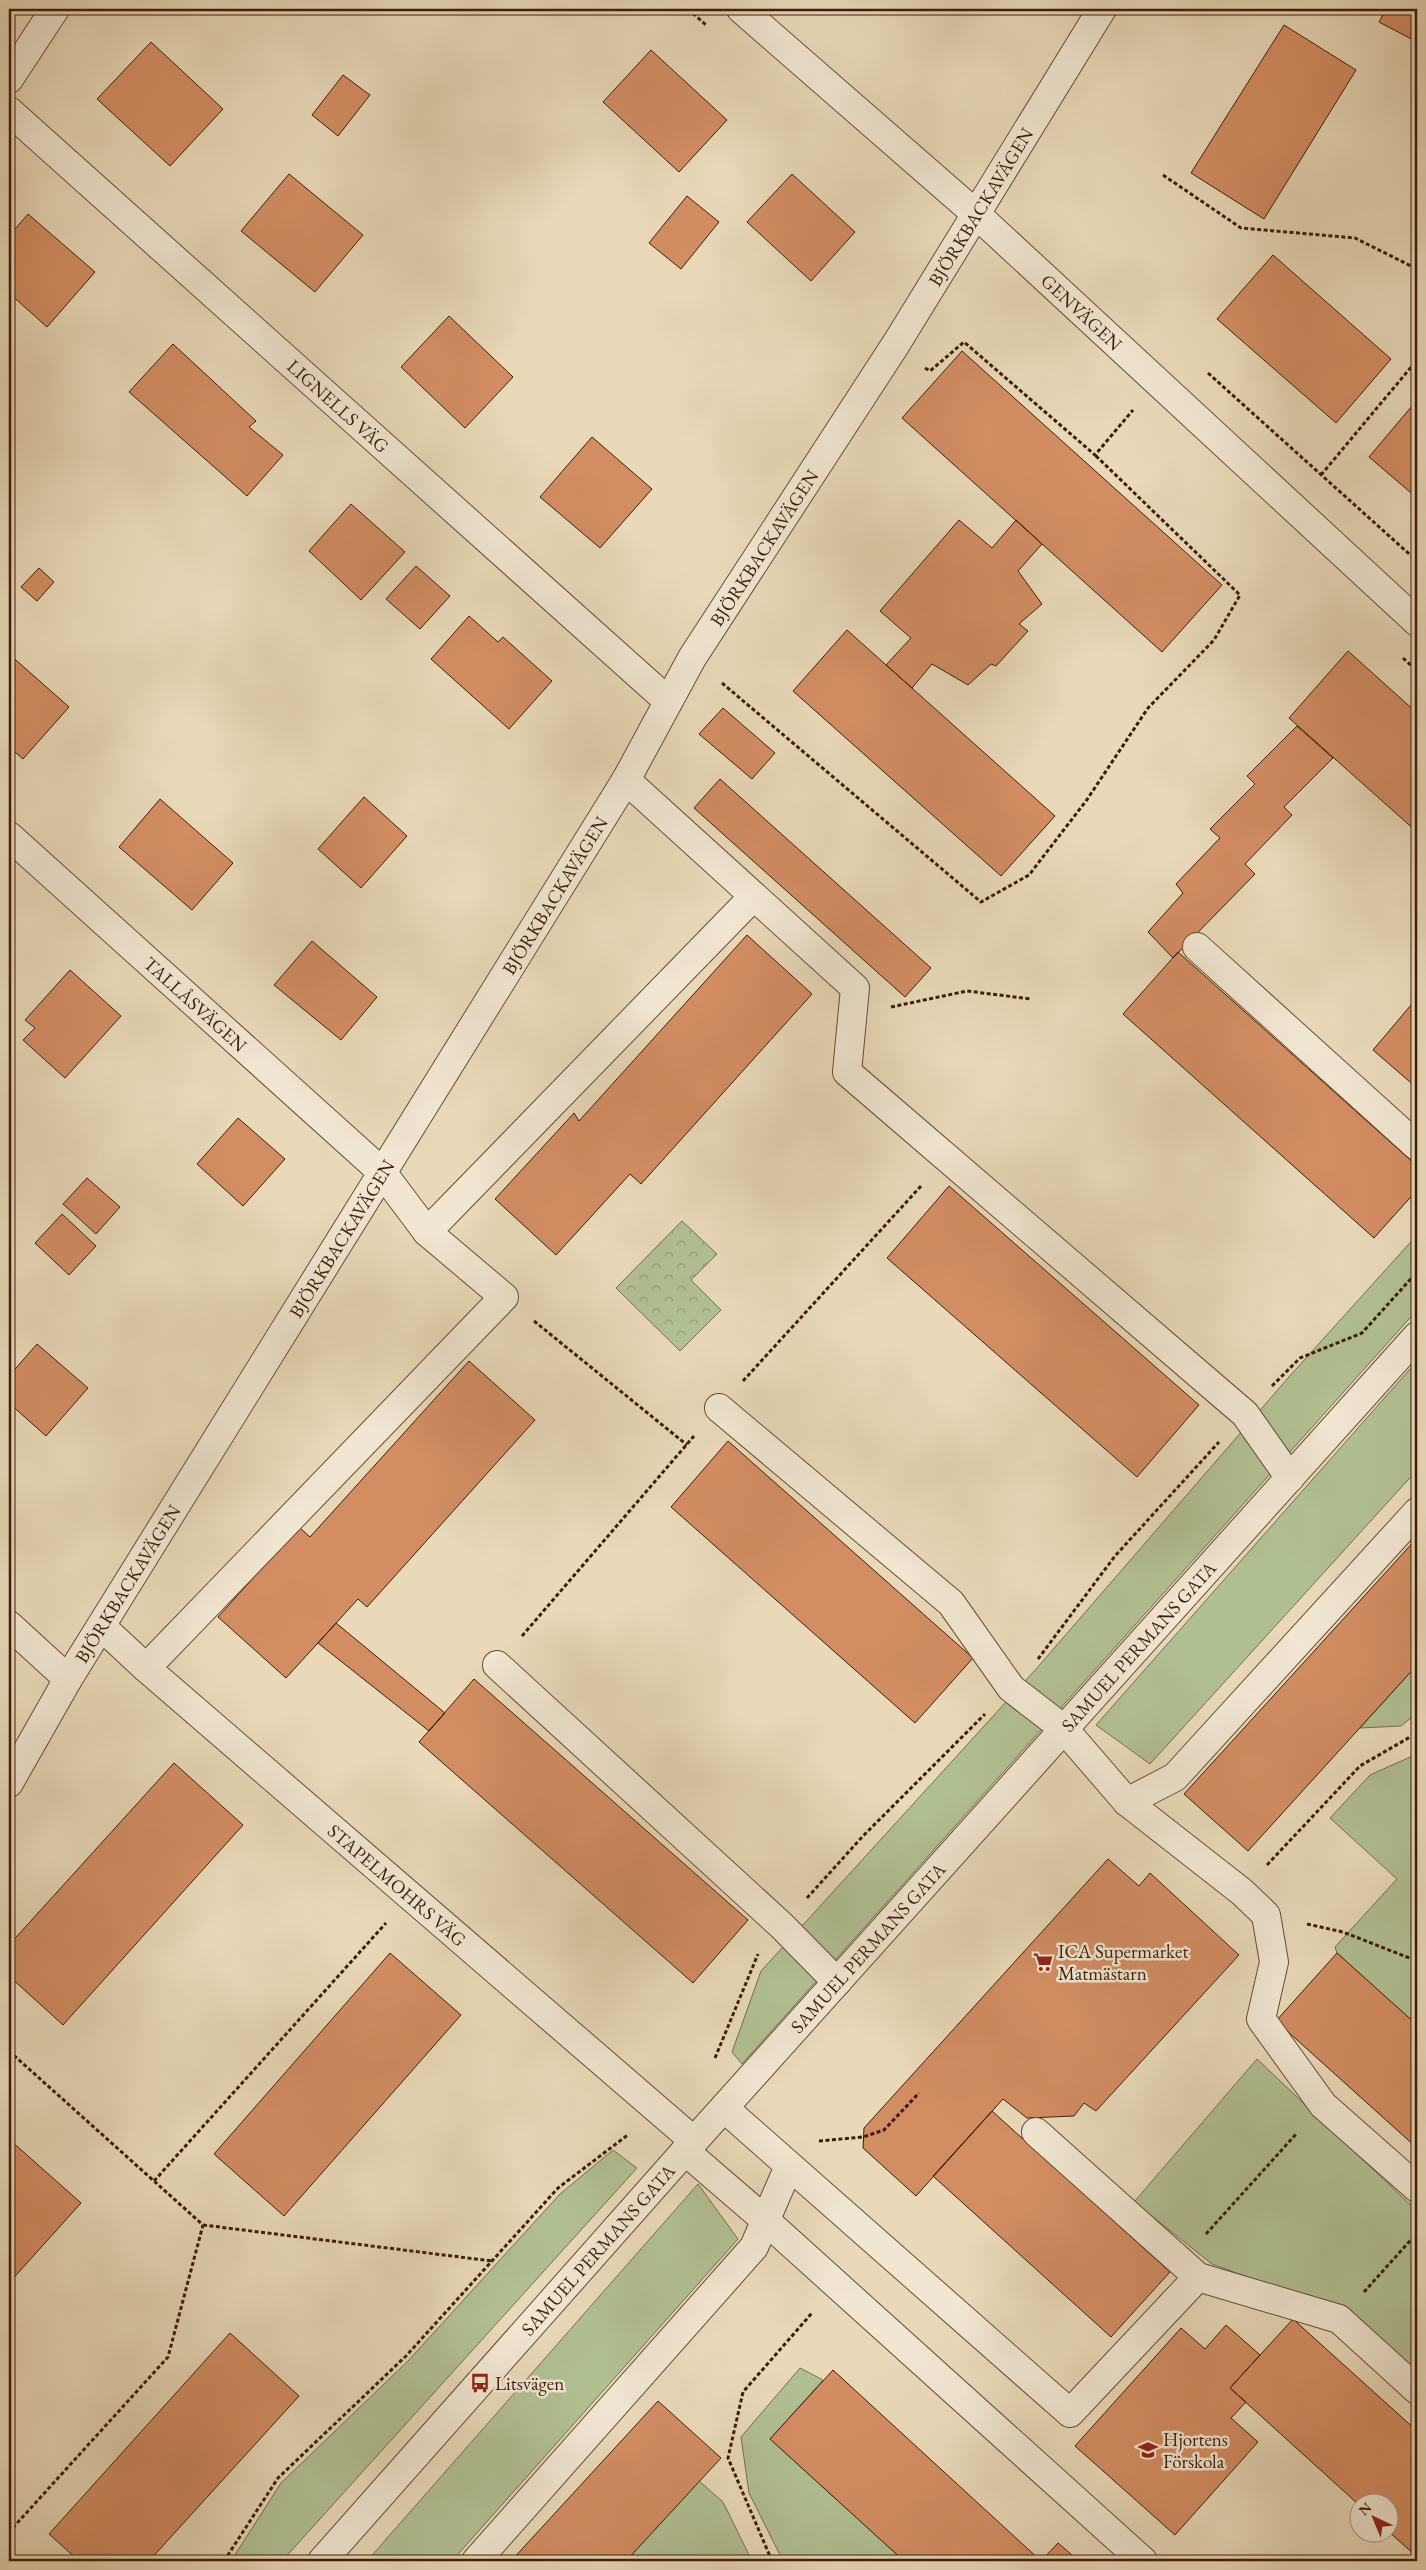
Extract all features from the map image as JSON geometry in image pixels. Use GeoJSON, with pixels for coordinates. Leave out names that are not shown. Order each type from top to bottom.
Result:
{"type":"FeatureCollection","features":[{"type":"Feature","properties":{"kind":"street"},"geometry":{"type":"LineString","coordinates":[[9,79],[55,9]]}},
{"type":"Feature","properties":{"kind":"street","name":"GENVÄGEN"},"geometry":{"type":"LineString","coordinates":[[741,9],[976,214],[1417,622]]}},
{"type":"Feature","properties":{"kind":"street","name":"BJÖRKBACKAVÄGEN"},"geometry":{"type":"LineString","coordinates":[[9,1783],[68,1680],[626,780],[692,658],[896,344],[1102,9]]}},
{"type":"Feature","properties":{"kind":"street","name":"LIGNELLS VÄG"},"geometry":{"type":"LineString","coordinates":[[9,111],[668,701]]}},
{"type":"Feature","properties":{"kind":"street"},"geometry":{"type":"LineString","coordinates":[[626,780],[855,988],[847,1072],[1245,1414],[1290,1478]]}},
{"type":"Feature","properties":{"kind":"street","name":"TALLÅSVÄGEN"},"geometry":{"type":"LineString","coordinates":[[9,836],[382,1172],[427,1232],[504,1297]]}},
{"type":"Feature","properties":{"kind":"street"},"geometry":{"type":"LineString","coordinates":[[427,1232],[754,896]]}},
{"type":"Feature","properties":{"kind":"street"},"geometry":{"type":"LineString","coordinates":[[1197,947],[1417,1146]]}},
{"type":"Feature","properties":{"kind":"street"},"geometry":{"type":"LineString","coordinates":[[146,1668],[504,1297]]}},
{"type":"Feature","properties":{"kind":"street","name":"SAMUEL PERMANS GATA"},"geometry":{"type":"LineString","coordinates":[[322,2561],[689,2146],[1417,1336]]}},
{"type":"Feature","properties":{"kind":"street"},"geometry":{"type":"LineString","coordinates":[[719,1408],[951,1603],[1011,1688],[1064,1729],[1128,1802],[1242,1892],[1266,1915],[1274,1962],[1261,2019],[1322,2105],[1417,2188]]}},
{"type":"Feature","properties":{"kind":"street"},"geometry":{"type":"LineString","coordinates":[[1128,1802],[1175,1777],[1417,1512]]}},
{"type":"Feature","properties":{"kind":"street"},"geometry":{"type":"LineString","coordinates":[[9,1624],[68,1680]]}},
{"type":"Feature","properties":{"kind":"street","name":"STAPELMOHRS VÄG"},"geometry":{"type":"LineString","coordinates":[[102,1627],[146,1668],[411,1895],[689,2146],[765,2220],[1143,2561]]}},
{"type":"Feature","properties":{"kind":"street"},"geometry":{"type":"LineString","coordinates":[[497,1665],[782,1926],[837,1982]]}},
{"type":"Feature","properties":{"kind":"street"},"geometry":{"type":"LineString","coordinates":[[724,2108],[1070,2413],[1190,2269]]}},
{"type":"Feature","properties":{"kind":"street"},"geometry":{"type":"LineString","coordinates":[[1036,2132],[1190,2269],[1339,2319],[1417,2390]]}},
{"type":"Feature","properties":{"kind":"street"},"geometry":{"type":"LineString","coordinates":[[476,2561],[754,2247],[789,2166]]}},
{"type":"Feature","properties":{"kind":"path"},"geometry":{"type":"LineString","coordinates":[[1163,175],[1241,228],[1355,238],[1417,269]]}},
{"type":"Feature","properties":{"kind":"path"},"geometry":{"type":"LineString","coordinates":[[692,658],[981,902],[1029,875],[1086,801],[1148,708],[1214,640],[1240,595],[1095,455],[964,342],[930,370],[912,361],[896,344]]}},
{"type":"Feature","properties":{"kind":"path"},"geometry":{"type":"LineString","coordinates":[[1321,475],[1417,360]]}},
{"type":"Feature","properties":{"kind":"path"},"geometry":{"type":"LineString","coordinates":[[1095,455],[1135,408]]}},
{"type":"Feature","properties":{"kind":"path"},"geometry":{"type":"LineString","coordinates":[[853,1014],[967,991],[1031,999]]}},
{"type":"Feature","properties":{"kind":"path"},"geometry":{"type":"LineString","coordinates":[[504,1297],[687,1445]]}},
{"type":"Feature","properties":{"kind":"path"},"geometry":{"type":"LineString","coordinates":[[1242,1892],[1360,1766],[1417,1733]]}},
{"type":"Feature","properties":{"kind":"path"},"geometry":{"type":"LineString","coordinates":[[154,2182],[411,1895]]}},
{"type":"Feature","properties":{"kind":"path"},"geometry":{"type":"LineString","coordinates":[[1266,1915],[1344,1932],[1417,1961]]}},
{"type":"Feature","properties":{"kind":"path"},"geometry":{"type":"LineString","coordinates":[[9,2051],[203,2225],[493,2261]]}},
{"type":"Feature","properties":{"kind":"path"},"geometry":{"type":"LineString","coordinates":[[863,2137],[884,2130],[919,2093]]}},
{"type":"Feature","properties":{"kind":"path"},"geometry":{"type":"LineString","coordinates":[[1190,2269],[1322,2105]]}},
{"type":"Feature","properties":{"kind":"path"},"geometry":{"type":"LineString","coordinates":[[9,2532],[168,2357],[203,2225]]}},
{"type":"Feature","properties":{"kind":"path"},"geometry":{"type":"LineString","coordinates":[[1339,2319],[1417,2233]]}},
{"type":"Feature","properties":{"kind":"path"},"geometry":{"type":"LineString","coordinates":[[772,2561],[728,2458],[743,2392],[837,2285]]}},
{"type":"Feature","properties":{"kind":"green space"},"geometry":{"type":"Polygon","coordinates":[[[682,1221],[717,1254],[691,1280],[721,1310],[680,1351],[616,1288],[682,1221]]]}},
{"type":"Feature","properties":{"kind":"green space"},"geometry":{"type":"Polygon","coordinates":[[[1417,1235],[1417,1310],[742,2064],[732,2052],[761,1971],[1037,1668],[1288,1378],[1417,1235]]]}},
{"type":"Feature","properties":{"kind":"green space"},"geometry":{"type":"Polygon","coordinates":[[[1417,1361],[1417,1470],[1150,1764],[1096,1725],[1417,1361]]]}},
{"type":"Feature","properties":{"kind":"green space"},"geometry":{"type":"Polygon","coordinates":[[[1417,1665],[1417,1713],[1401,1726],[1360,1728],[1417,1665]]]}},
{"type":"Feature","properties":{"kind":"green space"},"geometry":{"type":"Polygon","coordinates":[[[1417,1754],[1417,2025],[1337,1953],[1335,1947],[1397,1879],[1330,1818],[1370,1775],[1417,1754]]]}},
{"type":"Feature","properties":{"kind":"green space"},"geometry":{"type":"Polygon","coordinates":[[[1257,2059],[1417,2211],[1417,2382],[1329,2307],[1212,2264],[1134,2202],[1257,2059]]]}},
{"type":"Feature","properties":{"kind":"green space"},"geometry":{"type":"Polygon","coordinates":[[[613,2150],[637,2168],[282,2561],[231,2561],[281,2483],[408,2361],[560,2194],[613,2150]]]}},
{"type":"Feature","properties":{"kind":"green space"},"geometry":{"type":"Polygon","coordinates":[[[698,2184],[738,2239],[452,2561],[367,2561],[698,2184]]]}},
{"type":"Feature","properties":{"kind":"green space"},"geometry":{"type":"Polygon","coordinates":[[[800,2368],[823,2380],[770,2439],[904,2561],[783,2561],[749,2493],[741,2437],[800,2368]]]}},
{"type":"Feature","properties":{"kind":"green space"},"geometry":{"type":"Polygon","coordinates":[[[699,2481],[723,2502],[752,2561],[626,2561],[699,2481]]]}},
{"type":"Feature","properties":{"kind":"building"},"geometry":{"type":"Polygon","coordinates":[[[1386,9],[1417,9],[1417,42],[1379,22],[1386,9]]]}},
{"type":"Feature","properties":{"kind":"building"},"geometry":{"type":"Polygon","coordinates":[[[1284,25],[1356,70],[1264,219],[1191,173],[1284,25]]]}},
{"type":"Feature","properties":{"kind":"building"},"geometry":{"type":"Polygon","coordinates":[[[151,42],[223,109],[170,166],[97,99],[151,42]]]}},
{"type":"Feature","properties":{"kind":"building"},"geometry":{"type":"Polygon","coordinates":[[[651,50],[727,120],[679,172],[603,102],[651,50]]]}},
{"type":"Feature","properties":{"kind":"building"},"geometry":{"type":"Polygon","coordinates":[[[343,75],[370,95],[338,136],[312,115],[343,75]]]}},
{"type":"Feature","properties":{"kind":"building"},"geometry":{"type":"Polygon","coordinates":[[[289,174],[363,235],[315,292],[241,231],[289,174]]]}},
{"type":"Feature","properties":{"kind":"building"},"geometry":{"type":"Polygon","coordinates":[[[792,174],[855,232],[811,281],[747,222],[792,174]]]}},
{"type":"Feature","properties":{"kind":"building"},"geometry":{"type":"Polygon","coordinates":[[[687,196],[719,222],[681,269],[649,243],[687,196]]]}},
{"type":"Feature","properties":{"kind":"building"},"geometry":{"type":"Polygon","coordinates":[[[28,214],[95,272],[47,327],[9,293],[9,236],[28,214]]]}},
{"type":"Feature","properties":{"kind":"building"},"geometry":{"type":"Polygon","coordinates":[[[1273,255],[1391,359],[1336,423],[1217,319],[1273,255]]]}},
{"type":"Feature","properties":{"kind":"building"},"geometry":{"type":"Polygon","coordinates":[[[449,316],[513,377],[465,428],[401,367],[449,316]]]}},
{"type":"Feature","properties":{"kind":"building"},"geometry":{"type":"Polygon","coordinates":[[[173,344],[256,421],[249,427],[283,455],[247,496],[129,392],[173,344]]]}},
{"type":"Feature","properties":{"kind":"building"},"geometry":{"type":"Polygon","coordinates":[[[962,351],[1222,585],[1162,652],[902,418],[962,351]]]}},
{"type":"Feature","properties":{"kind":"building"},"geometry":{"type":"Polygon","coordinates":[[[1417,400],[1417,498],[1369,457],[1417,400]]]}},
{"type":"Feature","properties":{"kind":"building"},"geometry":{"type":"Polygon","coordinates":[[[592,437],[652,489],[600,548],[540,497],[592,437]]]}},
{"type":"Feature","properties":{"kind":"building"},"geometry":{"type":"Polygon","coordinates":[[[351,504],[405,552],[361,600],[309,551],[351,504]]]}},
{"type":"Feature","properties":{"kind":"building"},"geometry":{"type":"Polygon","coordinates":[[[959,520],[992,548],[1016,520],[1042,544],[1018,571],[1042,604],[1019,624],[1028,631],[996,666],[991,664],[968,685],[932,664],[912,688],[886,665],[911,638],[880,611],[959,520]]]}},
{"type":"Feature","properties":{"kind":"building"},"geometry":{"type":"Polygon","coordinates":[[[416,566],[450,596],[420,629],[386,599],[416,566]]]}},
{"type":"Feature","properties":{"kind":"building"},"geometry":{"type":"Polygon","coordinates":[[[39,568],[54,582],[37,601],[21,587],[39,568]]]}},
{"type":"Feature","properties":{"kind":"building"},"geometry":{"type":"Polygon","coordinates":[[[469,616],[498,642],[503,637],[552,681],[509,729],[431,659],[469,616]]]}},
{"type":"Feature","properties":{"kind":"building"},"geometry":{"type":"Polygon","coordinates":[[[847,630],[1055,816],[1001,876],[793,691],[847,630]]]}},
{"type":"Feature","properties":{"kind":"building"},"geometry":{"type":"Polygon","coordinates":[[[1348,651],[1417,713],[1417,832],[1289,718],[1348,651]]]}},
{"type":"Feature","properties":{"kind":"building"},"geometry":{"type":"Polygon","coordinates":[[[9,654],[69,707],[23,759],[9,747],[9,654]]]}},
{"type":"Feature","properties":{"kind":"building"},"geometry":{"type":"Polygon","coordinates":[[[723,708],[775,753],[752,779],[699,734],[723,708]]]}},
{"type":"Feature","properties":{"kind":"building"},"geometry":{"type":"Polygon","coordinates":[[[1297,726],[1333,758],[1284,807],[1292,815],[1245,864],[1255,874],[1173,958],[1148,932],[1183,893],[1176,884],[1220,838],[1210,829],[1255,784],[1247,776],[1297,726]]]}},
{"type":"Feature","properties":{"kind":"building"},"geometry":{"type":"Polygon","coordinates":[[[720,779],[931,968],[905,997],[694,808],[720,779]]]}},
{"type":"Feature","properties":{"kind":"building"},"geometry":{"type":"Polygon","coordinates":[[[364,797],[407,836],[361,888],[318,849],[364,797]]]}},
{"type":"Feature","properties":{"kind":"building"},"geometry":{"type":"Polygon","coordinates":[[[160,799],[233,863],[192,910],[119,847],[160,799]]]}},
{"type":"Feature","properties":{"kind":"building"},"geometry":{"type":"Polygon","coordinates":[[[747,935],[812,994],[641,1184],[630,1174],[556,1255],[495,1199],[574,1113],[579,1121],[747,935]]]}},
{"type":"Feature","properties":{"kind":"building"},"geometry":{"type":"Polygon","coordinates":[[[312,941],[377,997],[341,1040],[274,985],[312,941]]]}},
{"type":"Feature","properties":{"kind":"building"},"geometry":{"type":"Polygon","coordinates":[[[1178,952],[1417,1166],[1417,1190],[1374,1238],[1123,1014],[1178,952]]]}},
{"type":"Feature","properties":{"kind":"building"},"geometry":{"type":"Polygon","coordinates":[[[70,970],[121,1016],[65,1078],[23,1040],[35,1028],[25,1020],[70,970]]]}},
{"type":"Feature","properties":{"kind":"building"},"geometry":{"type":"Polygon","coordinates":[[[1417,998],[1417,1088],[1373,1050],[1417,998]]]}},
{"type":"Feature","properties":{"kind":"building"},"geometry":{"type":"Polygon","coordinates":[[[238,1118],[285,1159],[243,1206],[197,1164],[238,1118]]]}},
{"type":"Feature","properties":{"kind":"building"},"geometry":{"type":"Polygon","coordinates":[[[87,1178],[120,1207],[96,1234],[63,1204],[87,1178]]]}},
{"type":"Feature","properties":{"kind":"building"},"geometry":{"type":"Polygon","coordinates":[[[949,1186],[1199,1405],[1137,1477],[887,1258],[949,1186]]]}},
{"type":"Feature","properties":{"kind":"building"},"geometry":{"type":"Polygon","coordinates":[[[62,1214],[96,1246],[69,1275],[35,1243],[62,1214]]]}},
{"type":"Feature","properties":{"kind":"building"},"geometry":{"type":"Polygon","coordinates":[[[37,1344],[88,1388],[46,1436],[9,1403],[9,1376],[37,1344]]]}},
{"type":"Feature","properties":{"kind":"building"},"geometry":{"type":"Polygon","coordinates":[[[469,1361],[535,1420],[367,1607],[358,1599],[286,1678],[218,1617],[299,1527],[310,1537],[469,1361]]]}},
{"type":"Feature","properties":{"kind":"building"},"geometry":{"type":"Polygon","coordinates":[[[728,1441],[973,1658],[915,1723],[671,1507],[728,1441]]]}},
{"type":"Feature","properties":{"kind":"building"},"geometry":{"type":"Polygon","coordinates":[[[1417,1538],[1417,1665],[1248,1851],[1184,1794],[1417,1538]]]}},
{"type":"Feature","properties":{"kind":"building"},"geometry":{"type":"Polygon","coordinates":[[[336,1623],[445,1713],[429,1731],[318,1643],[336,1623]]]}},
{"type":"Feature","properties":{"kind":"building"},"geometry":{"type":"Polygon","coordinates":[[[474,1679],[748,1920],[693,1983],[419,1742],[474,1679]]]}},
{"type":"Feature","properties":{"kind":"building"},"geometry":{"type":"Polygon","coordinates":[[[174,1763],[243,1825],[63,2025],[9,1976],[9,1945],[174,1763]]]}},
{"type":"Feature","properties":{"kind":"building"},"geometry":{"type":"Polygon","coordinates":[[[1108,1859],[1139,1886],[1150,1873],[1239,1955],[1096,2111],[1084,2103],[1074,2116],[1027,2118],[1003,2099],[916,2196],[863,2148],[864,2128],[1108,1859]]]}},
{"type":"Feature","properties":{"kind":"building"},"geometry":{"type":"Polygon","coordinates":[[[390,1953],[461,2015],[284,2216],[214,2154],[390,1953]]]}},
{"type":"Feature","properties":{"kind":"building"},"geometry":{"type":"Polygon","coordinates":[[[1337,1953],[1417,2025],[1417,2148],[1276,2021],[1337,1953]]]}},
{"type":"Feature","properties":{"kind":"building"},"geometry":{"type":"Polygon","coordinates":[[[992,2111],[1170,2272],[1111,2337],[933,2176],[992,2111]]]}},
{"type":"Feature","properties":{"kind":"building"},"geometry":{"type":"Polygon","coordinates":[[[10,2140],[81,2203],[9,2283],[9,2142],[10,2140]]]}},
{"type":"Feature","properties":{"kind":"building"},"geometry":{"type":"Polygon","coordinates":[[[1293,2319],[1417,2431],[1417,2557],[1398,2540],[1398,2492],[1348,2492],[1348,2495],[1230,2388],[1293,2319]]]}},
{"type":"Feature","properties":{"kind":"building"},"geometry":{"type":"Polygon","coordinates":[[[1226,2325],[1260,2355],[1230,2388],[1246,2402],[1231,2418],[1258,2442],[1175,2535],[1075,2446],[1181,2328],[1205,2349],[1226,2325]]]}},
{"type":"Feature","properties":{"kind":"building"},"geometry":{"type":"Polygon","coordinates":[[[230,2333],[299,2396],[149,2561],[79,2561],[49,2534],[230,2333]]]}},
{"type":"Feature","properties":{"kind":"building"},"geometry":{"type":"Polygon","coordinates":[[[833,2370],[1041,2561],[904,2561],[770,2439],[833,2370]]]}},
{"type":"Feature","properties":{"kind":"building"},"geometry":{"type":"Polygon","coordinates":[[[658,2401],[721,2458],[626,2561],[511,2561],[658,2401]]]}},
{"type":"Feature","properties":{"kind":"building"},"geometry":{"type":"Polygon","coordinates":[[[1058,2543],[1079,2561],[1041,2561],[1058,2543]]]}},
{"type":"Feature","properties":{"kind":"place","name":"ICA Supermarket Matmästarn"},"geometry":{"type":"Point","coordinates":[1043,1962]}},
{"type":"Feature","properties":{"kind":"place","name":"Litsvägen"},"geometry":{"type":"Point","coordinates":[480,2383]}},
{"type":"Feature","properties":{"kind":"place","name":"Hjortens Förskola"},"geometry":{"type":"Point","coordinates":[1148,2450]}}]}
